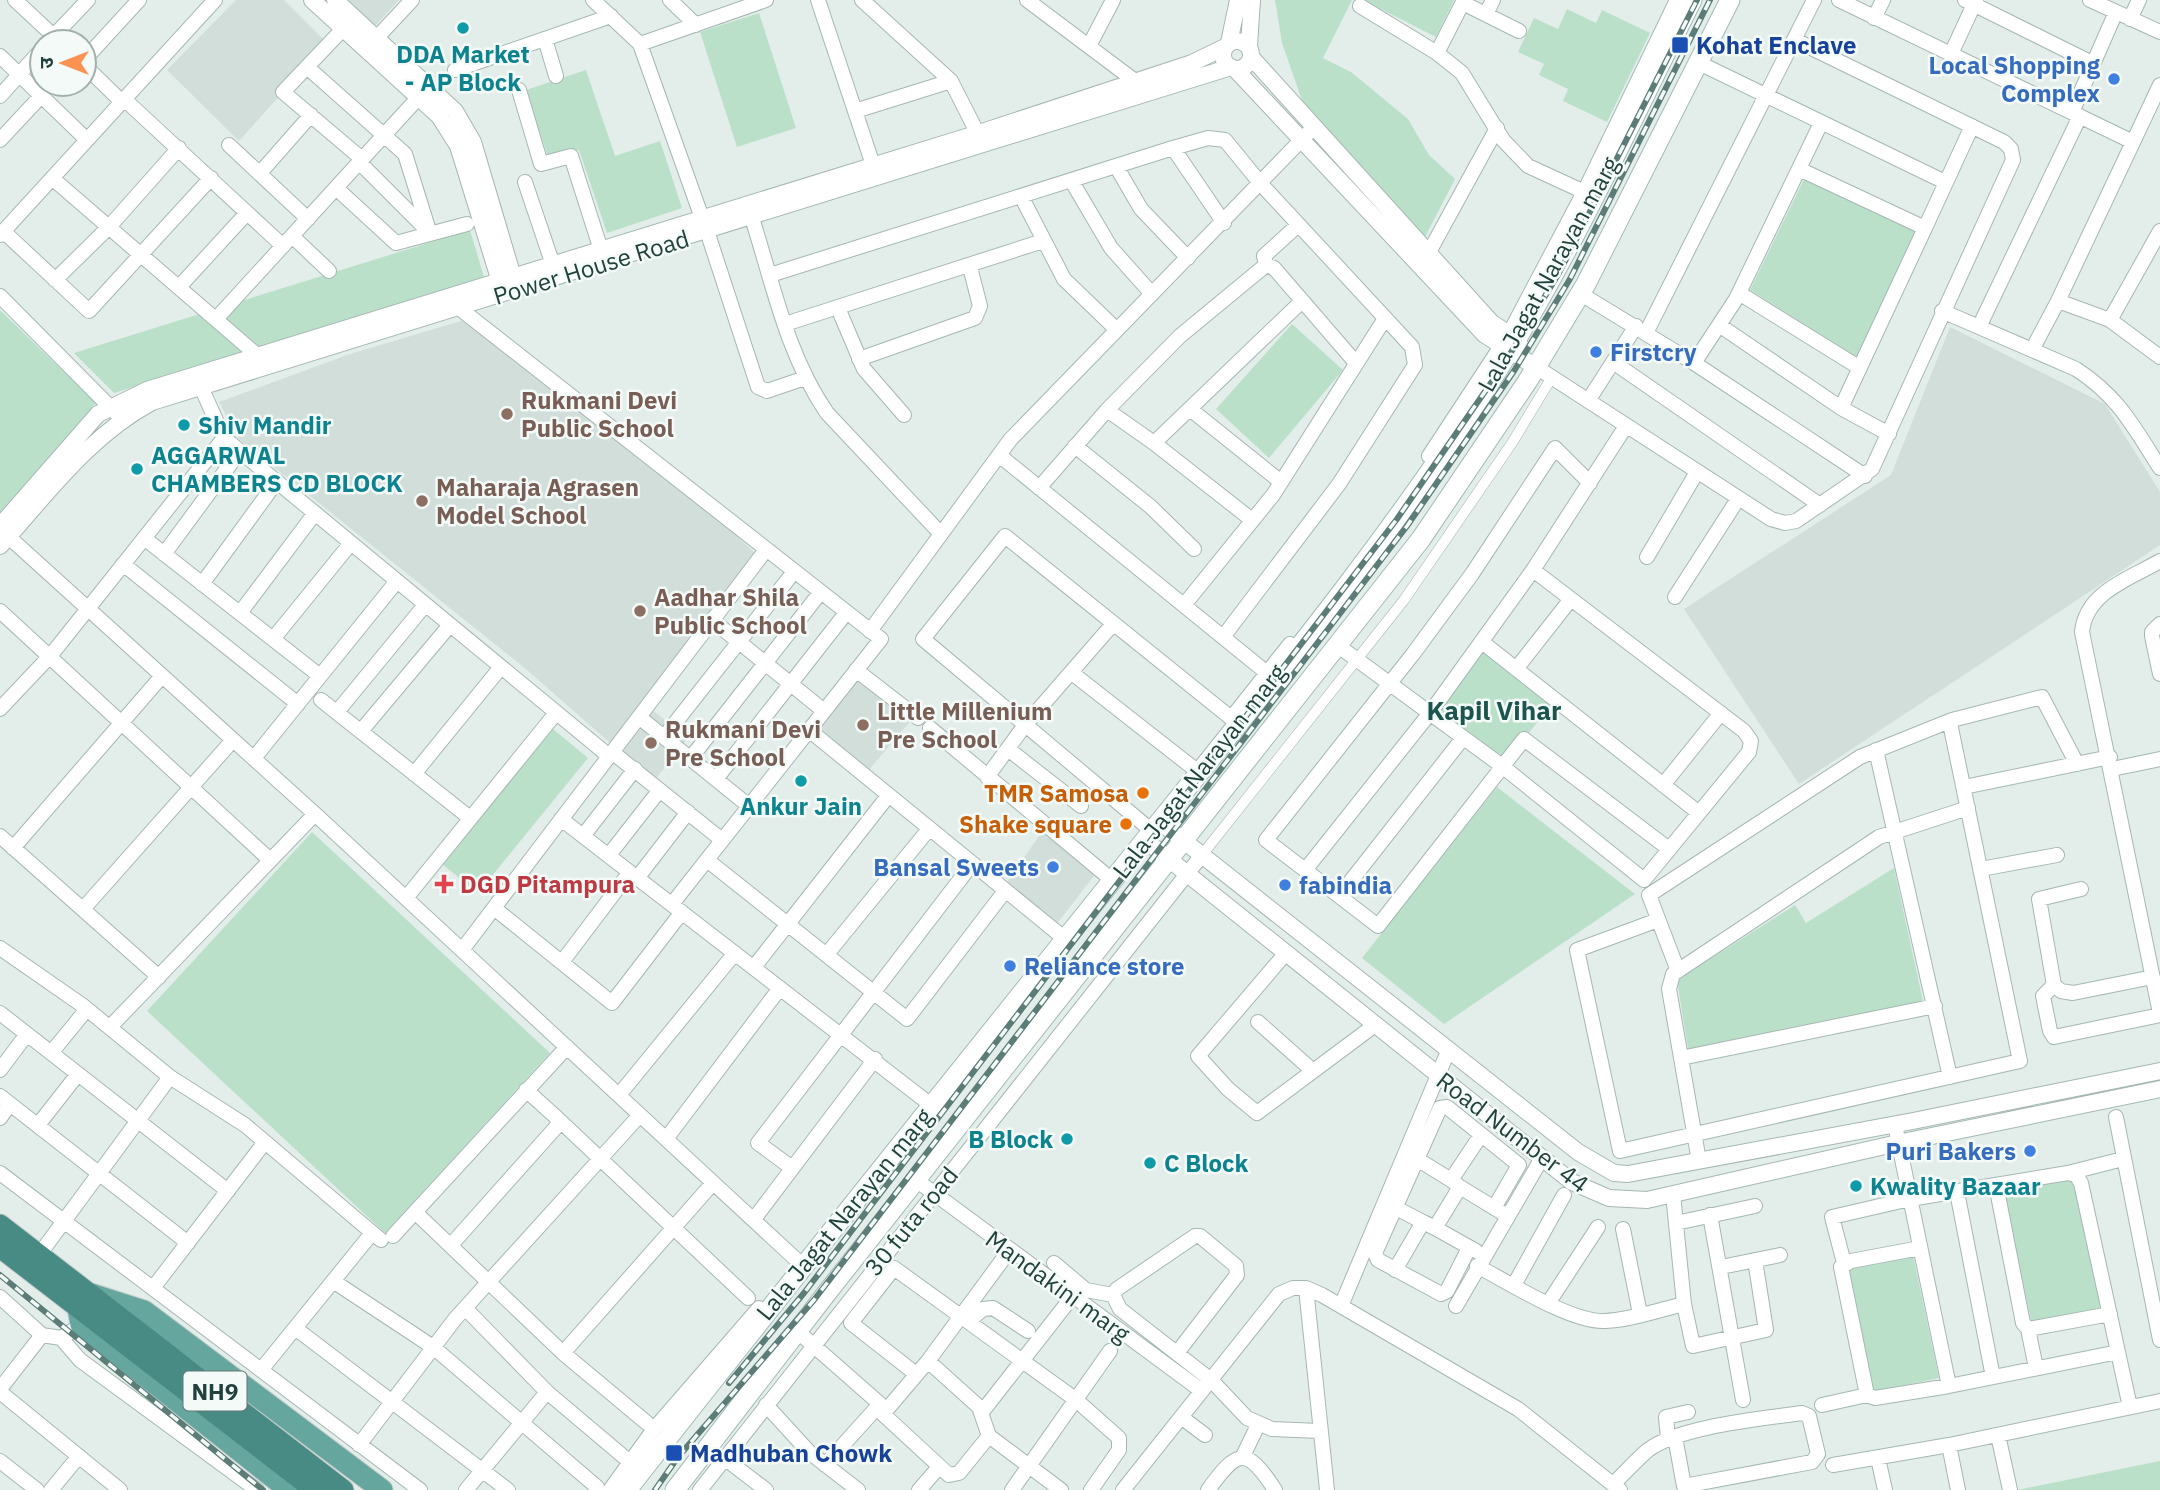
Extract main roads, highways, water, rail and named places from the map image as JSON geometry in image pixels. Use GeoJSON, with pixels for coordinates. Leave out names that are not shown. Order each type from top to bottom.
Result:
{"type":"FeatureCollection","features":[{"type":"Feature","properties":{"kind":"highway","name":"NH9"},"geometry":{"type":"LineString","coordinates":[[0,1225],[39,1255],[81,1308],[343,1490]]}},
{"type":"Feature","properties":{"kind":"highway","name":"NH9"},"geometry":{"type":"LineString","coordinates":[[0,1247],[315,1490]]}},
{"type":"Feature","properties":{"kind":"main road","name":"Lala Jagat Narayan marg"},"geometry":{"type":"LineString","coordinates":[[627,1490],[801,1263],[1398,517],[1508,343],[1692,0]]}},
{"type":"Feature","properties":{"kind":"main road","name":"Lala Jagat Narayan marg"},"geometry":{"type":"LineString","coordinates":[[675,1490],[797,1331],[1421,539],[1544,372],[1730,0]]}},
{"type":"Feature","properties":{"kind":"main road"},"geometry":{"type":"LineString","coordinates":[[81,1308],[144,1311],[382,1490]]}},
{"type":"Feature","properties":{"kind":"main road"},"geometry":{"type":"LineString","coordinates":[[81,1308],[289,1490]]}},
{"type":"Feature","properties":{"kind":"main road"},"geometry":{"type":"LineString","coordinates":[[352,1469],[373,1490]]}},
{"type":"Feature","properties":{"kind":"railway"},"geometry":{"type":"LineString","coordinates":[[729,1383],[804,1293],[1397,519],[1504,364],[1559,273],[1697,0]]}},
{"type":"Feature","properties":{"kind":"railway"},"geometry":{"type":"LineString","coordinates":[[655,1490],[678,1457],[814,1300],[1407,526],[1514,371],[1570,279],[1710,0]]}},
{"type":"Feature","properties":{"kind":"railway"},"geometry":{"type":"LineString","coordinates":[[0,1275],[263,1490]]}},
{"type":"Feature","properties":{"kind":"place","name":"DDA Market - AP Block"},"geometry":{"type":"Point","coordinates":[463,28]}},
{"type":"Feature","properties":{"kind":"place","name":"Kohat Enclave"},"geometry":{"type":"Point","coordinates":[1680,45]}},
{"type":"Feature","properties":{"kind":"place","name":"Local Shopping Complex"},"geometry":{"type":"Point","coordinates":[2114,79]}},
{"type":"Feature","properties":{"kind":"place","name":"Firstcry"},"geometry":{"type":"Point","coordinates":[1596,352]}},
{"type":"Feature","properties":{"kind":"place","name":"Rukmani Devi Public School"},"geometry":{"type":"Point","coordinates":[507,414]}},
{"type":"Feature","properties":{"kind":"place","name":"Shiv Mandir"},"geometry":{"type":"Point","coordinates":[184,425]}},
{"type":"Feature","properties":{"kind":"place","name":"AGGARWAL CHAMBERS CD BLOCK"},"geometry":{"type":"Point","coordinates":[137,469]}},
{"type":"Feature","properties":{"kind":"place","name":"Maharaja Agrasen Model School"},"geometry":{"type":"Point","coordinates":[422,501]}},
{"type":"Feature","properties":{"kind":"place","name":"Aadhar Shila Public School"},"geometry":{"type":"Point","coordinates":[640,611]}},
{"type":"Feature","properties":{"kind":"place","name":"Little Millenium Pre School"},"geometry":{"type":"Point","coordinates":[863,725]}},
{"type":"Feature","properties":{"kind":"place","name":"Rukmani Devi Pre School"},"geometry":{"type":"Point","coordinates":[651,743]}},
{"type":"Feature","properties":{"kind":"place","name":"Ankur Jain"},"geometry":{"type":"Point","coordinates":[801,781]}},
{"type":"Feature","properties":{"kind":"place","name":"TMR Samosa"},"geometry":{"type":"Point","coordinates":[1143,793]}},
{"type":"Feature","properties":{"kind":"place","name":"Shake square"},"geometry":{"type":"Point","coordinates":[1126,824]}},
{"type":"Feature","properties":{"kind":"place","name":"Bansal Sweets"},"geometry":{"type":"Point","coordinates":[1053,867]}},
{"type":"Feature","properties":{"kind":"place","name":"DGD Pitampura"},"geometry":{"type":"Point","coordinates":[444,884]}},
{"type":"Feature","properties":{"kind":"place","name":"fabindia"},"geometry":{"type":"Point","coordinates":[1285,885]}},
{"type":"Feature","properties":{"kind":"place","name":"Reliance store"},"geometry":{"type":"Point","coordinates":[1010,966]}},
{"type":"Feature","properties":{"kind":"place","name":"B Block"},"geometry":{"type":"Point","coordinates":[1067,1139]}},
{"type":"Feature","properties":{"kind":"place","name":"Puri Bakers"},"geometry":{"type":"Point","coordinates":[2030,1151]}},
{"type":"Feature","properties":{"kind":"place","name":"C Block"},"geometry":{"type":"Point","coordinates":[1150,1163]}},
{"type":"Feature","properties":{"kind":"place","name":"Kwality Bazaar"},"geometry":{"type":"Point","coordinates":[1856,1186]}},
{"type":"Feature","properties":{"kind":"place","name":"Madhuban Chowk"},"geometry":{"type":"Point","coordinates":[674,1453]}},
{"type":"Feature","properties":{"kind":"district","name":"Kapil Vihar"},"geometry":{"type":"Point","coordinates":[1494,710]}}]}
